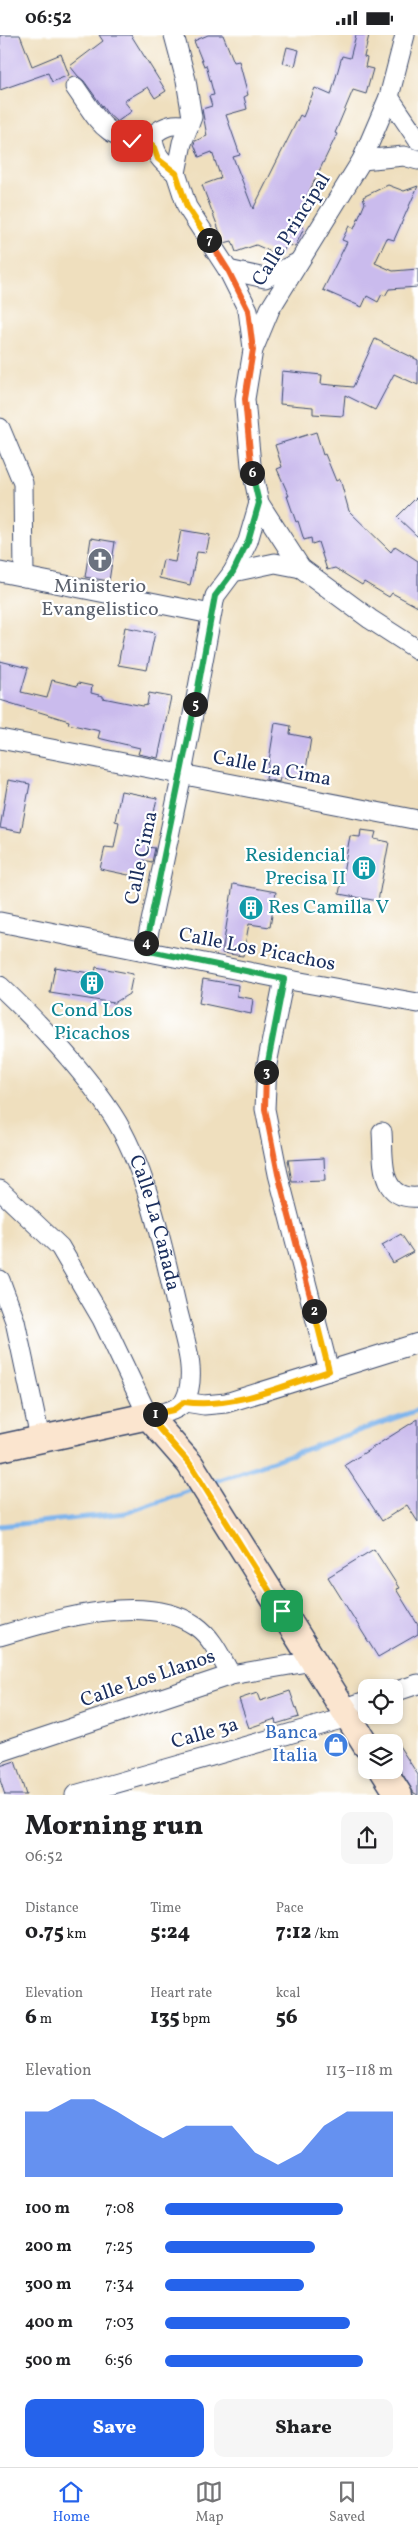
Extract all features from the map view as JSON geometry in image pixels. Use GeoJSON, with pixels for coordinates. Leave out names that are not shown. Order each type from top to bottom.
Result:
{"type":"FeatureCollection","features":[{"type":"Feature","properties":{"kind":"main road"},"geometry":{"type":"LineString","coordinates":[[0,1448],[148,1416],[190,1464],[313,1661],[352,1709],[362,1734]]}},
{"type":"Feature","properties":{"kind":"main road"},"geometry":{"type":"LineString","coordinates":[[389,1779],[400,1795]]}},
{"type":"Feature","properties":{"kind":"street"},"geometry":{"type":"LineString","coordinates":[[174,35],[186,80],[192,117],[176,173],[187,207],[228,270],[248,310],[253,350]]}},
{"type":"Feature","properties":{"kind":"street","name":"Calle Principal"},"geometry":{"type":"LineString","coordinates":[[405,35],[389,97],[362,160],[270,309],[253,350],[245,399],[251,465],[259,503],[301,568],[370,619],[418,650]]}},
{"type":"Feature","properties":{"kind":"street"},"geometry":{"type":"LineString","coordinates":[[75,87],[105,130],[122,138],[153,145]]}},
{"type":"Feature","properties":{"kind":"street"},"geometry":{"type":"LineString","coordinates":[[389,97],[418,139]]}},
{"type":"Feature","properties":{"kind":"street"},"geometry":{"type":"LineString","coordinates":[[176,173],[158,159],[153,145],[153,135],[162,127],[176,123],[189,126]]}},
{"type":"Feature","properties":{"kind":"street"},"geometry":{"type":"LineString","coordinates":[[362,160],[404,156],[418,160]]}},
{"type":"Feature","properties":{"kind":"street"},"geometry":{"type":"LineString","coordinates":[[228,270],[265,278],[297,263]]}},
{"type":"Feature","properties":{"kind":"street"},"geometry":{"type":"LineString","coordinates":[[0,428],[23,483],[24,577]]}},
{"type":"Feature","properties":{"kind":"street","name":"Calle Cima"},"geometry":{"type":"LineString","coordinates":[[145,950],[182,774],[215,596],[233,572],[248,541],[259,503]]}},
{"type":"Feature","properties":{"kind":"street"},"geometry":{"type":"LineString","coordinates":[[233,572],[275,563],[301,568]]}},
{"type":"Feature","properties":{"kind":"street"},"geometry":{"type":"LineString","coordinates":[[0,572],[211,614]]}},
{"type":"Feature","properties":{"kind":"street","name":"Calle La Cima"},"geometry":{"type":"LineString","coordinates":[[0,739],[418,820]]}},
{"type":"Feature","properties":{"kind":"street","name":"Calle Los Picachos"},"geometry":{"type":"LineString","coordinates":[[0,922],[284,979],[418,1003]]}},
{"type":"Feature","properties":{"kind":"street"},"geometry":{"type":"LineString","coordinates":[[284,979],[266,1064],[265,1109],[278,1174],[329,1371]]}},
{"type":"Feature","properties":{"kind":"street","name":"Calle La Cañada"},"geometry":{"type":"LineString","coordinates":[[0,986],[28,1013],[112,1115],[138,1167],[158,1225],[189,1362],[190,1385],[184,1402]]}},
{"type":"Feature","properties":{"kind":"street"},"geometry":{"type":"LineString","coordinates":[[382,1132],[386,1178],[389,1185],[403,1196],[418,1197]]}},
{"type":"Feature","properties":{"kind":"street"},"geometry":{"type":"LineString","coordinates":[[0,1190],[60,1247],[102,1319],[148,1416],[173,1410],[184,1402],[204,1405],[226,1403],[418,1343]]}},
{"type":"Feature","properties":{"kind":"street"},"geometry":{"type":"LineString","coordinates":[[0,1280],[8,1322],[40,1438]]}},
{"type":"Feature","properties":{"kind":"street"},"geometry":{"type":"LineString","coordinates":[[0,1636],[75,1614],[101,1611],[158,1611],[178,1616],[197,1627],[213,1643],[230,1675]]}},
{"type":"Feature","properties":{"kind":"street","name":"Calle Los Llanos"},"geometry":{"type":"LineString","coordinates":[[0,1752],[230,1675],[313,1661]]}},
{"type":"Feature","properties":{"kind":"street"},"geometry":{"type":"LineString","coordinates":[[403,1689],[418,1684]]}},
{"type":"Feature","properties":{"kind":"street","name":"Calle 3a"},"geometry":{"type":"LineString","coordinates":[[75,1795],[352,1709]]}},
{"type":"Feature","properties":{"kind":"building"},"geometry":{"type":"Polygon","coordinates":[[[0,35],[20,35],[32,66],[61,54],[69,75],[52,82],[48,73],[0,90],[0,35]]]}},
{"type":"Feature","properties":{"kind":"building"},"geometry":{"type":"Polygon","coordinates":[[[99,35],[131,35],[166,91],[155,98],[148,87],[124,101],[132,111],[117,122],[107,113],[84,81],[70,66],[103,41],[99,35]]]}},
{"type":"Feature","properties":{"kind":"building"},"geometry":{"type":"Polygon","coordinates":[[[208,35],[223,35],[234,62],[239,61],[248,95],[244,97],[247,109],[226,115],[240,155],[233,157],[253,209],[300,115],[303,117],[315,88],[331,95],[342,56],[350,58],[356,35],[369,35],[364,57],[367,58],[365,67],[373,69],[366,94],[353,90],[335,133],[337,134],[294,223],[304,228],[295,247],[287,244],[281,256],[256,245],[236,252],[232,241],[224,243],[202,185],[221,178],[212,152],[199,157],[194,144],[195,141],[207,136],[202,109],[212,106],[209,96],[214,95],[206,65],[204,66],[194,41],[208,35]]]}},
{"type":"Feature","properties":{"kind":"building"},"geometry":{"type":"Polygon","coordinates":[[[287,47],[299,50],[295,66],[283,63],[287,47]]]}},
{"type":"Feature","properties":{"kind":"building"},"geometry":{"type":"Polygon","coordinates":[[[388,185],[404,191],[418,186],[394,240],[387,238],[375,263],[393,271],[418,269],[418,287],[389,289],[385,296],[382,294],[378,302],[367,296],[362,307],[323,290],[347,242],[342,240],[349,226],[354,229],[365,203],[363,197],[388,185]]]}},
{"type":"Feature","properties":{"kind":"building"},"geometry":{"type":"Polygon","coordinates":[[[375,339],[418,360],[418,385],[394,374],[375,410],[345,395],[343,416],[313,414],[313,407],[280,404],[282,371],[322,375],[321,384],[353,387],[375,339]]]}},
{"type":"Feature","properties":{"kind":"building"},"geometry":{"type":"Polygon","coordinates":[[[316,432],[323,455],[325,454],[336,481],[340,479],[349,511],[391,552],[395,546],[418,561],[418,607],[392,593],[389,597],[364,582],[362,585],[335,568],[327,570],[318,542],[312,544],[311,538],[304,540],[287,496],[289,496],[277,469],[282,467],[275,445],[316,432]]]}},
{"type":"Feature","properties":{"kind":"building"},"geometry":{"type":"Polygon","coordinates":[[[418,496],[418,537],[397,517],[418,496]]]}},
{"type":"Feature","properties":{"kind":"building"},"geometry":{"type":"Polygon","coordinates":[[[181,530],[210,535],[206,553],[197,552],[190,585],[159,578],[163,560],[175,562],[181,530]]]}},
{"type":"Feature","properties":{"kind":"building","name":"Ministerio Evangelistico"},"geometry":{"type":"Polygon","coordinates":[[[91,538],[115,542],[109,581],[85,577],[91,538]]]}},
{"type":"Feature","properties":{"kind":"building"},"geometry":{"type":"Polygon","coordinates":[[[125,627],[155,633],[147,670],[118,665],[125,627]]]}},
{"type":"Feature","properties":{"kind":"building"},"geometry":{"type":"Polygon","coordinates":[[[0,661],[28,668],[21,692],[47,698],[52,680],[77,686],[78,683],[92,686],[91,693],[103,696],[103,698],[143,706],[147,705],[149,693],[171,697],[158,758],[138,754],[140,748],[98,738],[100,731],[68,724],[69,721],[0,700],[0,661]]]}},
{"type":"Feature","properties":{"kind":"building"},"geometry":{"type":"Polygon","coordinates":[[[275,723],[291,726],[290,734],[311,738],[305,776],[295,775],[294,780],[280,778],[279,782],[266,779],[275,723]]]}},
{"type":"Feature","properties":{"kind":"building"},"geometry":{"type":"Polygon","coordinates":[[[8,780],[30,784],[21,832],[0,828],[8,780]]]}},
{"type":"Feature","properties":{"kind":"building"},"geometry":{"type":"Polygon","coordinates":[[[121,791],[157,798],[147,847],[155,848],[152,862],[142,860],[138,877],[100,869],[105,847],[114,848],[119,822],[115,821],[121,791]]]}},
{"type":"Feature","properties":{"kind":"building","name":"Residencial Precisa II"},"geometry":{"type":"Polygon","coordinates":[[[361,830],[376,832],[374,839],[389,842],[378,901],[339,894],[350,836],[360,837],[361,830]]]}},
{"type":"Feature","properties":{"kind":"building","name":"Res Camilla V"},"geometry":{"type":"Polygon","coordinates":[[[233,884],[276,892],[270,927],[249,924],[243,956],[222,953],[233,884]]]}},
{"type":"Feature","properties":{"kind":"building","name":"Cond Los Picachos"},"geometry":{"type":"Polygon","coordinates":[[[55,967],[95,974],[96,967],[133,974],[129,994],[114,1003],[50,993],[55,967]]]}},
{"type":"Feature","properties":{"kind":"building"},"geometry":{"type":"Polygon","coordinates":[[[203,979],[238,985],[237,996],[253,999],[251,1014],[199,1003],[203,979]]]}},
{"type":"Feature","properties":{"kind":"building"},"geometry":{"type":"Polygon","coordinates":[[[324,1158],[325,1181],[292,1182],[288,1160],[324,1158]]]}},
{"type":"Feature","properties":{"kind":"building"},"geometry":{"type":"Polygon","coordinates":[[[401,1234],[413,1252],[393,1263],[382,1245],[401,1234]]]}},
{"type":"Feature","properties":{"kind":"building"},"geometry":{"type":"Polygon","coordinates":[[[418,1419],[418,1522],[407,1505],[382,1521],[345,1465],[418,1419]]]}},
{"type":"Feature","properties":{"kind":"building"},"geometry":{"type":"Polygon","coordinates":[[[374,1549],[399,1588],[396,1589],[418,1625],[418,1634],[378,1657],[328,1577],[374,1549]]]}},
{"type":"Feature","properties":{"kind":"building"},"geometry":{"type":"Polygon","coordinates":[[[290,1691],[299,1717],[276,1724],[275,1719],[249,1728],[239,1699],[257,1693],[260,1701],[290,1691]]]}},
{"type":"Feature","properties":{"kind":"building"},"geometry":{"type":"Polygon","coordinates":[[[403,1752],[418,1775],[418,1795],[414,1793],[403,1775],[403,1752]]]}},
{"type":"Feature","properties":{"kind":"building"},"geometry":{"type":"Polygon","coordinates":[[[15,1761],[26,1795],[5,1795],[0,1780],[0,1766],[15,1761]]]}},
{"type":"Feature","properties":{"kind":"waterway"},"geometry":{"type":"LineString","coordinates":[[210,1483],[418,1410]]}},
{"type":"Feature","properties":{"kind":"waterway"},"geometry":{"type":"LineString","coordinates":[[0,1526],[126,1513],[197,1488]]}},
{"type":"Feature","properties":{"kind":"place","name":"Ministerio Evangelistico"},"geometry":{"type":"Point","coordinates":[100,560]}},
{"type":"Feature","properties":{"kind":"place","name":"Residencial Precisa II"},"geometry":{"type":"Point","coordinates":[364,868]}},
{"type":"Feature","properties":{"kind":"place","name":"Res Camilla V"},"geometry":{"type":"Point","coordinates":[251,908]}},
{"type":"Feature","properties":{"kind":"place","name":"Cond Los Picachos"},"geometry":{"type":"Point","coordinates":[92,983]}},
{"type":"Feature","properties":{"kind":"place","name":"Banca Italia"},"geometry":{"type":"Point","coordinates":[336,1745]}},
{"type":"Feature","properties":{"kind":"route"},"geometry":{"type":"LineString","coordinates":[[132,141],[153,145],[158,159],[176,173],[187,207],[228,270],[248,310],[253,350],[245,399],[251,465],[259,503],[248,541],[233,572],[215,596],[182,774],[145,950],[284,979],[266,1064],[265,1109],[278,1174],[329,1371],[226,1403],[204,1405],[184,1402],[173,1410],[148,1416],[190,1464],[282,1611]]}}]}
